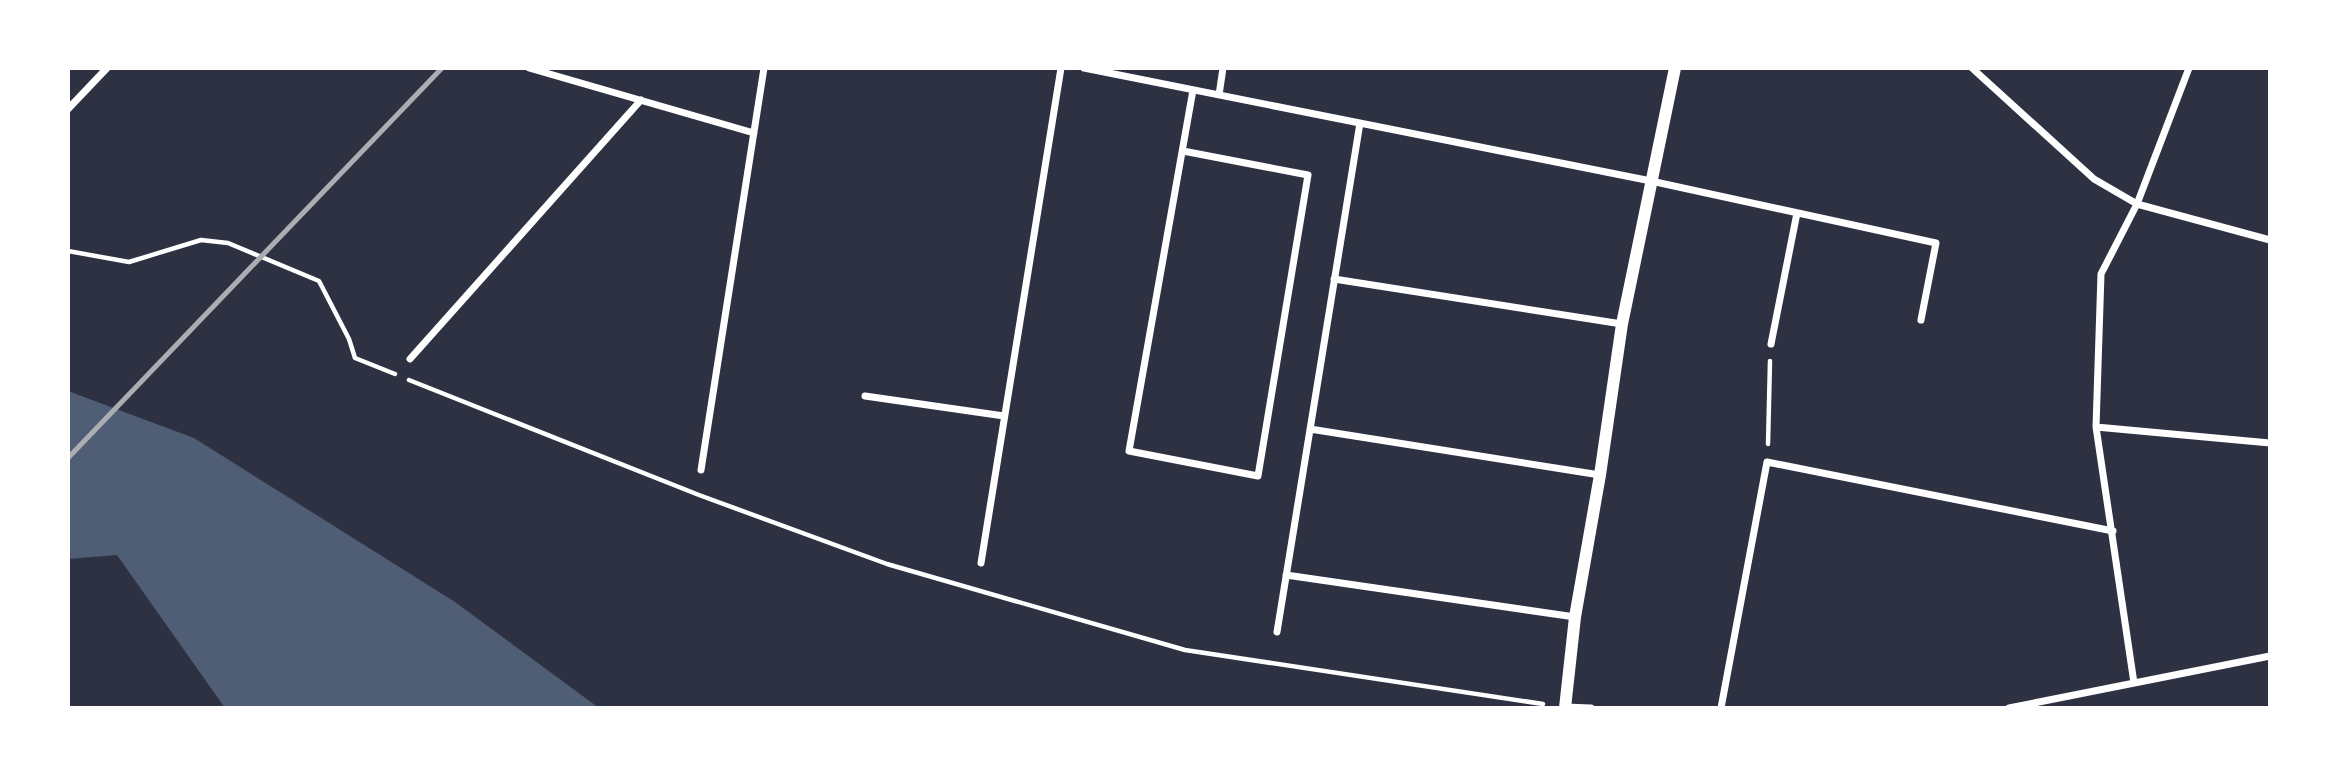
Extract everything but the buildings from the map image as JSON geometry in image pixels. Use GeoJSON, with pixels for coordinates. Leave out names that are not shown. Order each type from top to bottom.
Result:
{"type":"FeatureCollection","features":[{"type":"Feature","properties":{"kind":"street"},"geometry":{"type":"LineString","coordinates":[[68,109],[107,68]]}},
{"type":"Feature","properties":{"kind":"street"},"geometry":{"type":"LineString","coordinates":[[529,68],[754,133]]}},
{"type":"Feature","properties":{"kind":"street"},"geometry":{"type":"LineString","coordinates":[[701,470],[764,68]]}},
{"type":"Feature","properties":{"kind":"street"},"geometry":{"type":"LineString","coordinates":[[981,562],[1061,68]]}},
{"type":"Feature","properties":{"kind":"street"},"geometry":{"type":"LineString","coordinates":[[1084,68],[1651,181],[1936,243],[1921,320]]}},
{"type":"Feature","properties":{"kind":"street"},"geometry":{"type":"LineString","coordinates":[[1219,95],[1223,68]]}},
{"type":"Feature","properties":{"kind":"street"},"geometry":{"type":"LineString","coordinates":[[1591,708],[1565,708],[1575,617],[1600,475],[1622,324],[1675,68]]}},
{"type":"Feature","properties":{"kind":"street"},"geometry":{"type":"LineString","coordinates":[[1972,68],[2094,178],[2137,204],[2270,240]]}},
{"type":"Feature","properties":{"kind":"street"},"geometry":{"type":"LineString","coordinates":[[2134,683],[2096,428],[2101,274],[2137,204],[2189,68]]}},
{"type":"Feature","properties":{"kind":"street"},"geometry":{"type":"LineString","coordinates":[[1183,150],[1308,175],[1258,475],[1129,451],[1194,90]]}},
{"type":"Feature","properties":{"kind":"street"},"geometry":{"type":"LineString","coordinates":[[410,359],[640,100]]}},
{"type":"Feature","properties":{"kind":"street"},"geometry":{"type":"LineString","coordinates":[[1277,632],[1360,123]]}},
{"type":"Feature","properties":{"kind":"street"},"geometry":{"type":"LineString","coordinates":[[1771,344],[1797,213]]}},
{"type":"Feature","properties":{"kind":"street"},"geometry":{"type":"LineString","coordinates":[[1334,279],[1622,324]]}},
{"type":"Feature","properties":{"kind":"street"},"geometry":{"type":"LineString","coordinates":[[866,396],[1004,416]]}},
{"type":"Feature","properties":{"kind":"street"},"geometry":{"type":"LineString","coordinates":[[2096,428],[2270,443]]}},
{"type":"Feature","properties":{"kind":"street"},"geometry":{"type":"LineString","coordinates":[[1310,429],[1600,475]]}},
{"type":"Feature","properties":{"kind":"street"},"geometry":{"type":"LineString","coordinates":[[1721,708],[1767,462],[2113,530]]}},
{"type":"Feature","properties":{"kind":"street"},"geometry":{"type":"LineString","coordinates":[[1286,575],[1575,617]]}},
{"type":"Feature","properties":{"kind":"street"},"geometry":{"type":"LineString","coordinates":[[2009,708],[2270,656]]}},
{"type":"Feature","properties":{"kind":"path"},"geometry":{"type":"LineString","coordinates":[[68,251],[129,262],[201,240],[228,243],[318,281],[349,339],[355,358],[699,495],[887,564],[1185,650],[1565,708]]}},
{"type":"Feature","properties":{"kind":"path"},"geometry":{"type":"LineString","coordinates":[[1767,462],[1771,344]]}},
{"type":"Feature","properties":{"kind":"water"},"geometry":{"type":"Polygon","coordinates":[[[68,391],[194,438],[455,602],[599,708],[225,708],[117,555],[68,559],[68,391]]]}},
{"type":"Feature","properties":{"kind":"railway"},"geometry":{"type":"LineString","coordinates":[[68,458],[442,68]]}}]}
